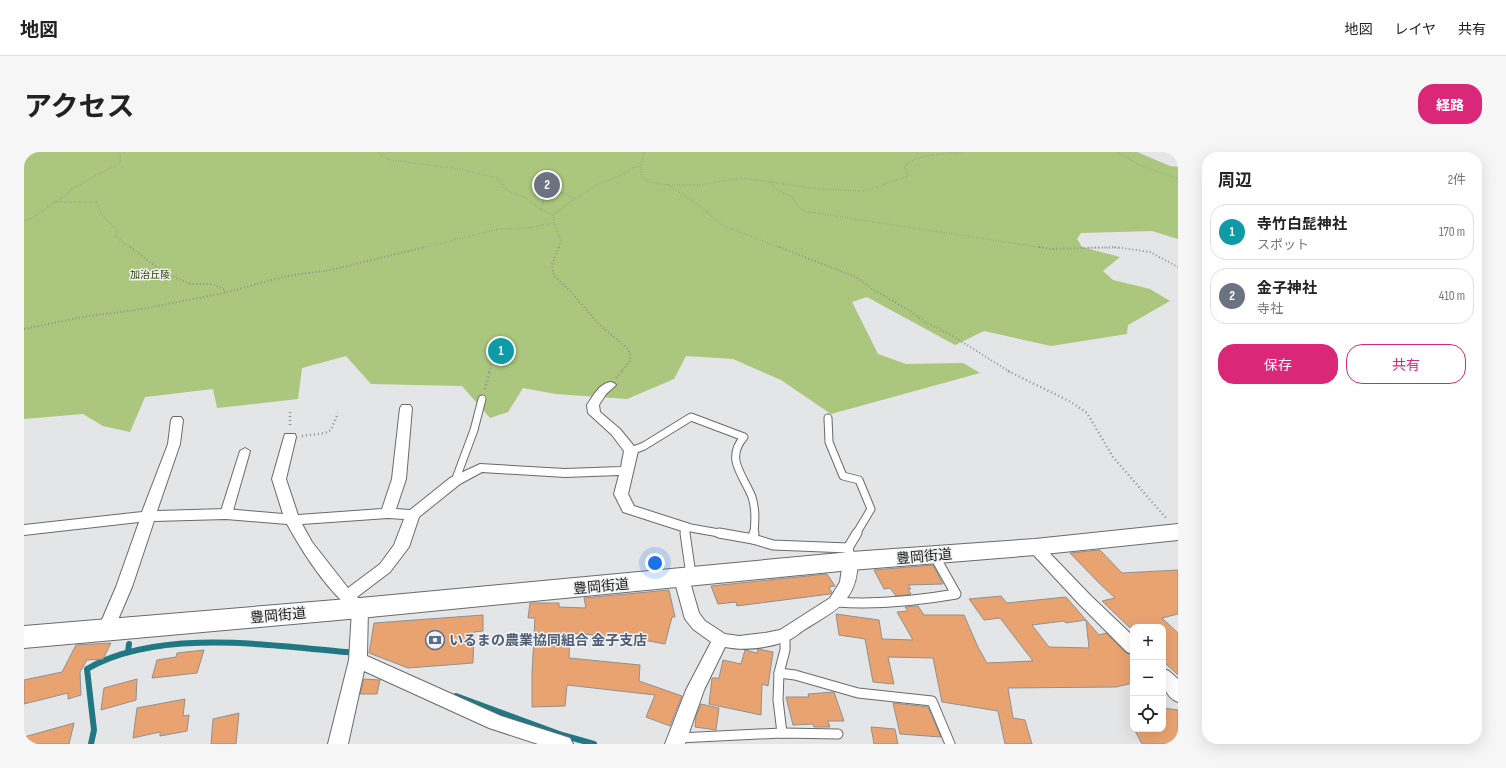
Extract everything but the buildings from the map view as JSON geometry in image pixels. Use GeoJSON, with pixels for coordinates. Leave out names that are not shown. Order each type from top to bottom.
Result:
{"type":"FeatureCollection","features":[{"type":"Feature","properties":{"kind":"main road","name":"豊岡街道"},"geometry":{"type":"LineString","coordinates":[[24,637],[353,603],[687,578],[850,555],[934,555],[1036,547],[1173,526]]}},
{"type":"Feature","properties":{"kind":"street"},"geometry":{"type":"LineString","coordinates":[[610,385],[602,392],[593,405],[594,413],[616,432],[631,451],[621,494],[628,509],[685,527]]}},
{"type":"Feature","properties":{"kind":"street"},"geometry":{"type":"LineString","coordinates":[[388,513],[399,479],[406,408]]}},
{"type":"Feature","properties":{"kind":"street"},"geometry":{"type":"LineString","coordinates":[[106,628],[124,587],[174,444],[177,420]]}},
{"type":"Feature","properties":{"kind":"street"},"geometry":{"type":"LineString","coordinates":[[290,438],[279,479],[292,520],[306,545],[353,603],[358,660],[338,744]]}},
{"type":"Feature","properties":{"kind":"street"},"geometry":{"type":"LineString","coordinates":[[226,514],[245,450]]}},
{"type":"Feature","properties":{"kind":"street"},"geometry":{"type":"LineString","coordinates":[[353,603],[401,547],[413,515],[455,481],[480,468],[565,473],[626,471]]}},
{"type":"Feature","properties":{"kind":"street"},"geometry":{"type":"LineString","coordinates":[[24,530],[148,516],[226,514],[292,520],[388,513],[413,515]]}},
{"type":"Feature","properties":{"kind":"street"},"geometry":{"type":"LineString","coordinates":[[1036,547],[1085,600],[1130,644]]}},
{"type":"Feature","properties":{"kind":"street"},"geometry":{"type":"LineString","coordinates":[[687,578],[691,615],[699,625],[721,640],[739,642],[765,640],[785,635],[795,627],[836,602],[848,582],[850,555]]}},
{"type":"Feature","properties":{"kind":"street"},"geometry":{"type":"LineString","coordinates":[[676,741],[707,663],[721,640]]}},
{"type":"Feature","properties":{"kind":"street"},"geometry":{"type":"LineString","coordinates":[[358,660],[496,722],[563,744]]}},
{"type":"Feature","properties":{"kind":"street"},"geometry":{"type":"LineString","coordinates":[[1166,679],[1178,694]]}},
{"type":"Feature","properties":{"kind":"lane"},"geometry":{"type":"LineString","coordinates":[[455,481],[474,430],[482,399]]}},
{"type":"Feature","properties":{"kind":"lane"},"geometry":{"type":"LineString","coordinates":[[631,451],[644,446],[691,417],[744,438],[739,443],[735,451],[736,462],[752,498],[756,517],[753,539]]}},
{"type":"Feature","properties":{"kind":"lane"},"geometry":{"type":"LineString","coordinates":[[687,578],[685,527],[753,539],[773,545],[850,555],[872,509],[859,480],[843,476],[829,442],[828,418]]}},
{"type":"Feature","properties":{"kind":"lane"},"geometry":{"type":"LineString","coordinates":[[836,602],[856,604],[886,603],[925,600],[956,594],[934,555]]}},
{"type":"Feature","properties":{"kind":"lane"},"geometry":{"type":"LineString","coordinates":[[782,733],[778,700],[779,673],[785,650],[785,635]]}},
{"type":"Feature","properties":{"kind":"lane"},"geometry":{"type":"LineString","coordinates":[[779,673],[795,675],[858,693],[932,701],[950,744]]}},
{"type":"Feature","properties":{"kind":"lane"},"geometry":{"type":"LineString","coordinates":[[676,741],[782,733],[838,734]]}},
{"type":"Feature","properties":{"kind":"path"},"geometry":{"type":"LineString","coordinates":[[24,221],[30,219],[66,195],[73,188],[116,165],[120,162],[121,156],[117,152]]}},
{"type":"Feature","properties":{"kind":"path"},"geometry":{"type":"LineString","coordinates":[[378,152],[382,156],[391,160],[459,169],[465,172],[495,177],[502,181],[503,187],[512,194],[526,198],[542,211],[552,215]]}},
{"type":"Feature","properties":{"kind":"path"},"geometry":{"type":"LineString","coordinates":[[644,152],[641,166],[642,178],[649,182],[669,185],[698,185],[742,178],[819,189],[866,191],[908,176],[904,167],[908,162],[921,158],[963,152]]}},
{"type":"Feature","properties":{"kind":"path"},"geometry":{"type":"LineString","coordinates":[[1117,152],[1140,165],[1178,179]]}},
{"type":"Feature","properties":{"kind":"path"},"geometry":{"type":"LineString","coordinates":[[552,215],[599,184],[624,174],[632,168],[641,166]]}},
{"type":"Feature","properties":{"kind":"path"},"geometry":{"type":"LineString","coordinates":[[770,182],[776,189],[792,197],[800,209],[809,212],[854,218],[893,226],[961,234],[1051,250],[1114,247],[1138,250],[1150,252],[1178,267]]}},
{"type":"Feature","properties":{"kind":"path"},"geometry":{"type":"LineString","coordinates":[[669,185],[691,199],[705,212],[716,218],[722,225],[856,277],[872,289],[910,311],[925,322],[951,335],[1012,373],[1071,402],[1087,413],[1100,431],[1113,458],[1173,526]]}},
{"type":"Feature","properties":{"kind":"path"},"geometry":{"type":"LineString","coordinates":[[542,211],[547,189]]}},
{"type":"Feature","properties":{"kind":"path"},"geometry":{"type":"LineString","coordinates":[[558,189],[562,193],[576,198]]}},
{"type":"Feature","properties":{"kind":"path"},"geometry":{"type":"LineString","coordinates":[[54,202],[97,202],[101,214],[116,230],[116,237],[154,265],[190,284],[212,284],[226,290],[224,293]]}},
{"type":"Feature","properties":{"kind":"path"},"geometry":{"type":"LineString","coordinates":[[552,215],[561,241],[552,265],[553,274],[604,330],[625,346],[630,357],[629,364],[610,385]]}},
{"type":"Feature","properties":{"kind":"path"},"geometry":{"type":"LineString","coordinates":[[24,329],[88,316],[136,310],[224,293],[287,276],[331,270],[499,229],[528,228],[554,223]]}},
{"type":"Feature","properties":{"kind":"path"},"geometry":{"type":"LineString","coordinates":[[482,399],[492,362]]}},
{"type":"Feature","properties":{"kind":"path"},"geometry":{"type":"LineString","coordinates":[[290,412],[290,438],[325,433],[332,430],[338,413]]}},
{"type":"Feature","properties":{"kind":"green space","name":"加治丘陵"},"geometry":{"type":"Polygon","coordinates":[[[24,152],[1137,152],[1170,166],[1178,167],[1178,239],[1152,231],[1081,233],[1077,239],[1082,247],[1120,257],[1103,271],[1113,280],[1150,289],[1170,301],[1128,325],[1127,334],[1051,346],[984,331],[955,345],[867,297],[852,302],[878,354],[906,364],[963,363],[980,373],[831,414],[781,380],[733,359],[686,356],[674,379],[627,399],[556,394],[523,388],[508,412],[490,418],[462,386],[371,384],[346,356],[302,368],[298,399],[217,408],[213,389],[145,397],[130,432],[103,426],[83,414],[24,419],[24,152]]]}},
{"type":"Feature","properties":{"kind":"waterway"},"geometry":{"type":"LineString","coordinates":[[91,744],[94,730],[87,669],[116,656],[148,648],[182,644],[218,643],[254,644],[355,653]]}},
{"type":"Feature","properties":{"kind":"waterway"},"geometry":{"type":"LineString","coordinates":[[128,652],[129,644]]}},
{"type":"Feature","properties":{"kind":"waterway"},"geometry":{"type":"LineString","coordinates":[[456,696],[562,735],[594,744]]}},
{"type":"Feature","properties":{"kind":"place","name":"金子神社"},"geometry":{"type":"Point","coordinates":[547,185]}},
{"type":"Feature","properties":{"kind":"place","name":"寺竹白髭神社"},"geometry":{"type":"Point","coordinates":[501,351]}},
{"type":"Feature","properties":{"kind":"place","name":"いるまの農業協同組合 金子支店"},"geometry":{"type":"Point","coordinates":[435,640]}}]}
